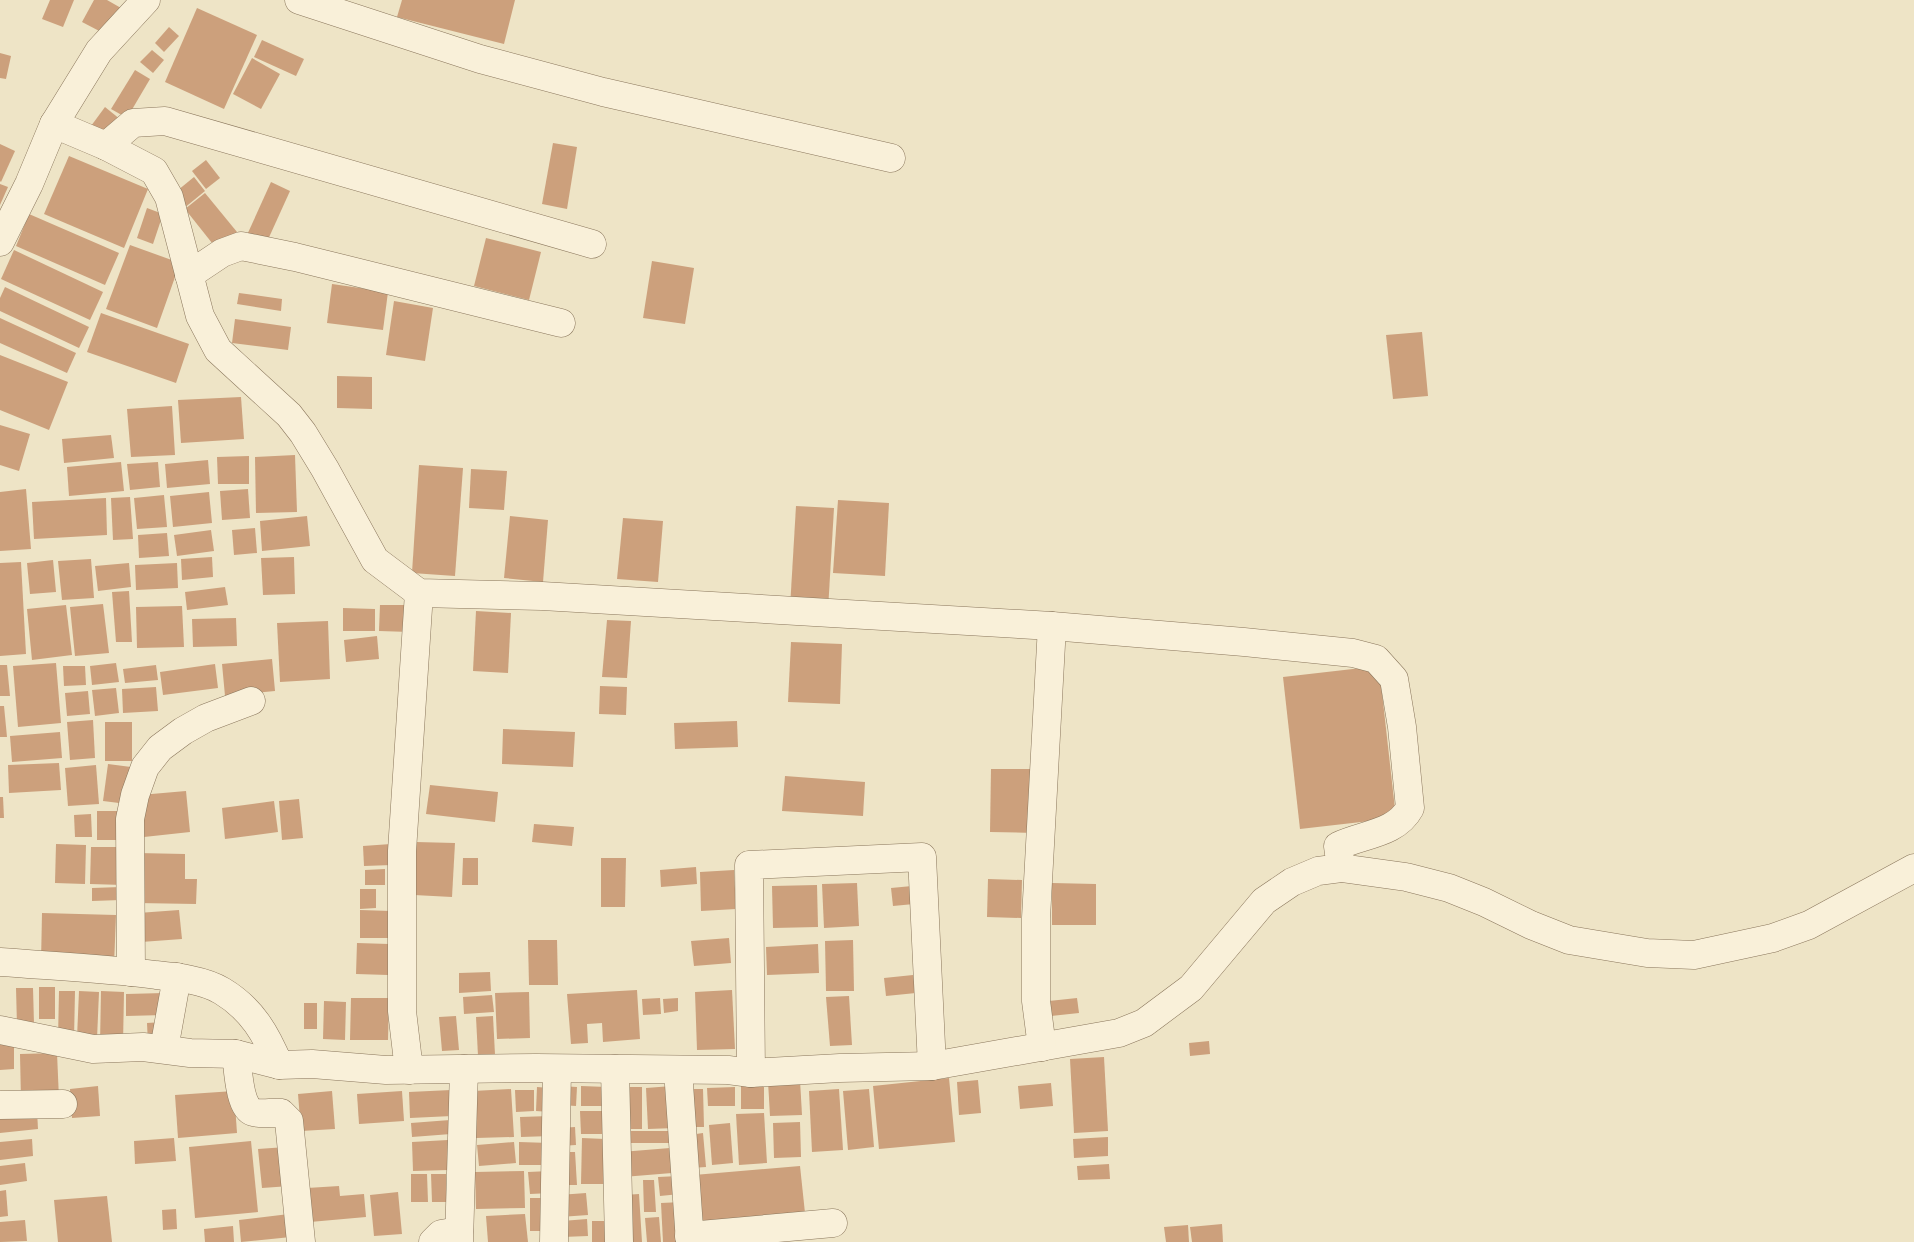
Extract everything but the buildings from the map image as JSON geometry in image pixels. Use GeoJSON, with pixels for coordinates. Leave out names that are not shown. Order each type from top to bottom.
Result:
{"type":"FeatureCollection","features":[{"type":"Feature","properties":{"kind":"street"},"geometry":{"type":"LineString","coordinates":[[0,242],[29,184],[54,124],[99,51],[146,0]]}},
{"type":"Feature","properties":{"kind":"street"},"geometry":{"type":"LineString","coordinates":[[299,0],[480,59],[603,92],[891,158]]}},
{"type":"Feature","properties":{"kind":"street"},"geometry":{"type":"LineString","coordinates":[[106,146],[133,123],[165,121],[592,244]]}},
{"type":"Feature","properties":{"kind":"street"},"geometry":{"type":"LineString","coordinates":[[54,124],[106,146],[154,171],[169,197],[200,316],[218,350],[289,415],[325,469],[375,560],[419,592],[542,596],[922,620],[1052,626],[1354,653],[1376,660],[1394,679],[1402,727],[1410,808],[1405,817],[1392,828],[1338,846],[1341,868]]}},
{"type":"Feature","properties":{"kind":"street"},"geometry":{"type":"LineString","coordinates":[[189,275],[222,253],[241,246],[295,257],[561,324]]}},
{"type":"Feature","properties":{"kind":"street"},"geometry":{"type":"LineString","coordinates":[[409,1070],[402,1011],[402,851],[419,592]]}},
{"type":"Feature","properties":{"kind":"street"},"geometry":{"type":"LineString","coordinates":[[1042,1047],[1036,1001],[1036,918],[1052,626]]}},
{"type":"Feature","properties":{"kind":"street"},"geometry":{"type":"LineString","coordinates":[[131,972],[130,820],[135,795],[145,767],[160,748],[184,731],[206,718],[252,701]]}},
{"type":"Feature","properties":{"kind":"street"},"geometry":{"type":"LineString","coordinates":[[751,1073],[750,864],[922,857],[932,1066]]}},
{"type":"Feature","properties":{"kind":"street"},"geometry":{"type":"LineString","coordinates":[[0,1030],[93,1049],[142,1048],[164,1049],[190,1054],[236,1054],[278,1065],[312,1064],[409,1070],[615,1069],[728,1070],[751,1073],[840,1068],[932,1066],[1119,1033],[1144,1024],[1192,988],[1264,901],[1292,882],[1318,871],[1341,868],[1406,877],[1450,888],[1484,902],[1531,926],[1569,940],[1648,953],[1694,955],[1773,938],[1810,925],[1914,868]]}},
{"type":"Feature","properties":{"kind":"street"},"geometry":{"type":"LineString","coordinates":[[0,962],[177,977],[221,990],[256,1021],[270,1042],[278,1065]]}},
{"type":"Feature","properties":{"kind":"street"},"geometry":{"type":"LineString","coordinates":[[164,1049],[177,977]]}},
{"type":"Feature","properties":{"kind":"street"},"geometry":{"type":"LineString","coordinates":[[236,1054],[242,1099],[247,1109],[253,1113],[281,1113],[289,1121],[301,1242]]}},
{"type":"Feature","properties":{"kind":"street"},"geometry":{"type":"LineString","coordinates":[[433,1242],[441,1234],[459,1236],[464,1069]]}},
{"type":"Feature","properties":{"kind":"street"},"geometry":{"type":"LineString","coordinates":[[554,1242],[557,1069]]}},
{"type":"Feature","properties":{"kind":"street"},"geometry":{"type":"LineString","coordinates":[[615,1069],[619,1242]]}},
{"type":"Feature","properties":{"kind":"street"},"geometry":{"type":"LineString","coordinates":[[678,1070],[690,1239],[833,1223]]}},
{"type":"Feature","properties":{"kind":"street"},"geometry":{"type":"LineString","coordinates":[[0,1105],[63,1104]]}}]}
